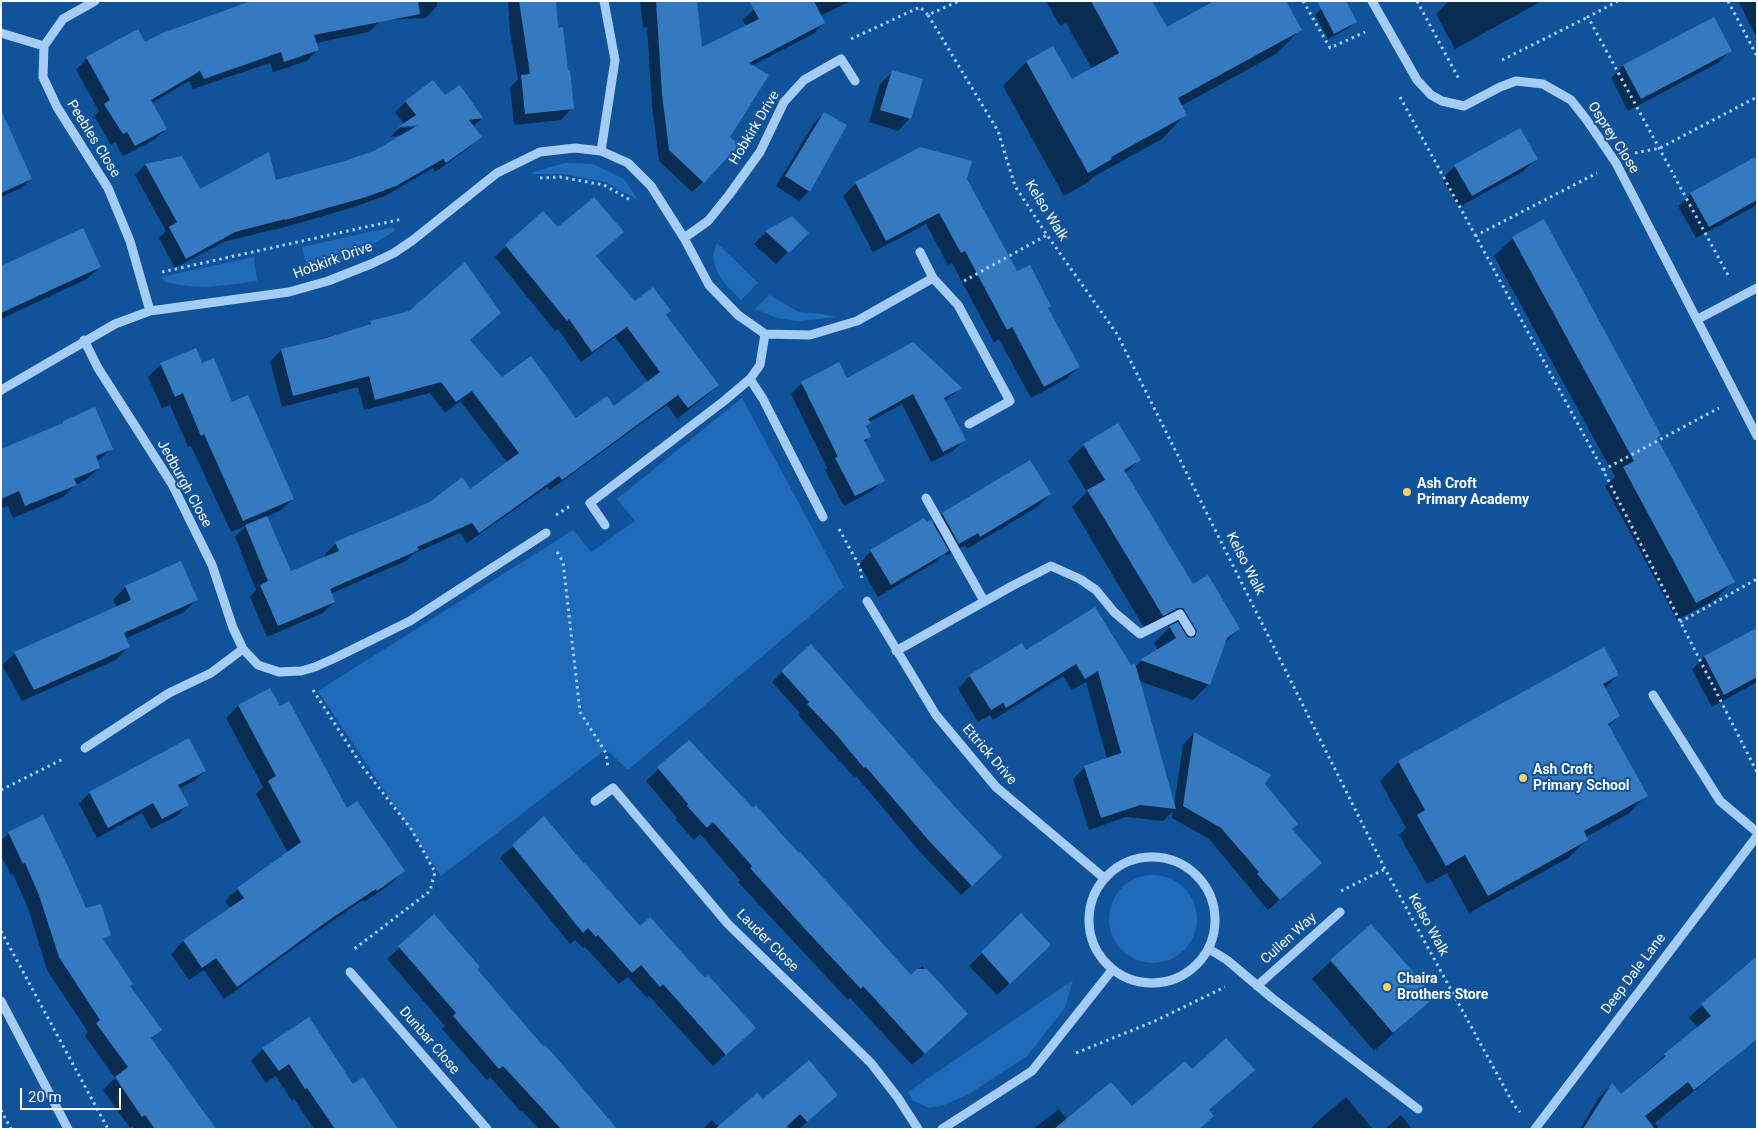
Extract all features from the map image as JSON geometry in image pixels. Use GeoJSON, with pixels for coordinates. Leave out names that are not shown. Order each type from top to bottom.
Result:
{"type":"FeatureCollection","features":[{"type":"Feature","properties":{"kind":"street"},"geometry":{"type":"LineString","coordinates":[[1,33],[44,46],[63,18],[95,1]]}},
{"type":"Feature","properties":{"kind":"street"},"geometry":{"type":"LineString","coordinates":[[601,151],[615,60],[604,1]]}},
{"type":"Feature","properties":{"kind":"street","name":"Osprey Close"},"geometry":{"type":"LineString","coordinates":[[1372,1],[1417,80],[1431,95],[1464,106],[1500,87],[1516,81],[1543,84],[1571,100],[1616,163],[1757,436]]}},
{"type":"Feature","properties":{"kind":"street","name":"Peebles Close"},"geometry":{"type":"LineString","coordinates":[[44,46],[43,77],[57,107],[108,188],[130,241],[150,310]]}},
{"type":"Feature","properties":{"kind":"street"},"geometry":{"type":"LineString","coordinates":[[840,59],[855,81]]}},
{"type":"Feature","properties":{"kind":"street","name":"Hobkirk Drive"},"geometry":{"type":"LineString","coordinates":[[684,238],[708,221],[729,195],[760,152],[784,102],[804,80],[840,59]]}},
{"type":"Feature","properties":{"kind":"street","name":"Hobkirk Drive"},"geometry":{"type":"LineString","coordinates":[[1,390],[84,340],[115,324],[150,310],[288,292],[328,281],[371,264],[394,253],[412,240],[497,173],[540,152],[574,148],[601,151],[628,163],[651,186],[684,238],[709,285],[738,315],[765,334]]}},
{"type":"Feature","properties":{"kind":"street"},"geometry":{"type":"LineString","coordinates":[[920,252],[933,278],[958,305],[1010,401],[968,424]]}},
{"type":"Feature","properties":{"kind":"street"},"geometry":{"type":"LineString","coordinates":[[605,525],[590,503],[701,419],[750,379],[760,365],[765,334],[810,335],[857,320],[933,278]]}},
{"type":"Feature","properties":{"kind":"street"},"geometry":{"type":"LineString","coordinates":[[1698,319],[1757,288]]}},
{"type":"Feature","properties":{"kind":"street","name":"Jedburgh Close"},"geometry":{"type":"LineString","coordinates":[[84,340],[98,368],[172,484],[212,564],[233,628],[243,649],[258,665],[279,672],[301,671],[335,658],[410,621],[546,533]]}},
{"type":"Feature","properties":{"kind":"street"},"geometry":{"type":"LineString","coordinates":[[750,379],[763,400],[823,517]]}},
{"type":"Feature","properties":{"kind":"street"},"geometry":{"type":"LineString","coordinates":[[926,498],[984,601]]}},
{"type":"Feature","properties":{"kind":"street"},"geometry":{"type":"LineString","coordinates":[[896,651],[984,601],[1051,566],[1080,579],[1096,590],[1114,612],[1140,634],[1180,614],[1191,632]]}},
{"type":"Feature","properties":{"kind":"street","name":"Ettrick Drive"},"geometry":{"type":"LineString","coordinates":[[867,601],[936,715],[996,787],[1104,878]]}},
{"type":"Feature","properties":{"kind":"street"},"geometry":{"type":"LineString","coordinates":[[85,748],[170,693],[211,673],[243,649]]}},
{"type":"Feature","properties":{"kind":"street"},"geometry":{"type":"LineString","coordinates":[[1653,695],[1720,801],[1757,832]]}},
{"type":"Feature","properties":{"kind":"street"},"geometry":{"type":"LineString","coordinates":[[595,801],[612,788]]}},
{"type":"Feature","properties":{"kind":"street","name":"Lauder Close"},"geometry":{"type":"LineString","coordinates":[[612,788],[728,924],[871,1062],[918,1129]]}},
{"type":"Feature","properties":{"kind":"street","name":"Deep Dale Lane"},"geometry":{"type":"LineString","coordinates":[[1535,1128],[1757,836]]}},
{"type":"Feature","properties":{"kind":"street"},"geometry":{"type":"LineString","coordinates":[[1159,857],[1179,863],[1196,874],[1208,890],[1215,909],[1216,929],[1209,949],[1198,965],[1180,978],[1161,984],[1134,981],[1112,970],[1103,961],[1092,941],[1088,919],[1093,897],[1104,878],[1120,865],[1139,858],[1159,857]]}},
{"type":"Feature","properties":{"kind":"street","name":"Cullen Way"},"geometry":{"type":"LineString","coordinates":[[1257,986],[1340,912]]}},
{"type":"Feature","properties":{"kind":"street"},"geometry":{"type":"LineString","coordinates":[[1209,949],[1227,960],[1257,986],[1418,1109]]}},
{"type":"Feature","properties":{"kind":"street"},"geometry":{"type":"LineString","coordinates":[[942,1129],[1032,1071],[1112,970]]}},
{"type":"Feature","properties":{"kind":"street","name":"Dunbar Close"},"geometry":{"type":"LineString","coordinates":[[350,972],[488,1129]]}},
{"type":"Feature","properties":{"kind":"street"},"geometry":{"type":"LineString","coordinates":[[1,1001],[68,1129]]}},
{"type":"Feature","properties":{"kind":"path"},"geometry":{"type":"LineString","coordinates":[[840,59],[849,40],[920,6],[928,15],[959,1]]}},
{"type":"Feature","properties":{"kind":"path"},"geometry":{"type":"LineString","coordinates":[[1303,1],[1330,48],[1365,32],[1369,40]]}},
{"type":"Feature","properties":{"kind":"path"},"geometry":{"type":"LineString","coordinates":[[1417,1],[1460,81]]}},
{"type":"Feature","properties":{"kind":"path"},"geometry":{"type":"LineString","coordinates":[[1494,64],[1618,1]]}},
{"type":"Feature","properties":{"kind":"path"},"geometry":{"type":"LineString","coordinates":[[1728,1],[1757,56]]}},
{"type":"Feature","properties":{"kind":"path","name":"Kelso Walk"},"geometry":{"type":"LineString","coordinates":[[928,15],[998,131],[1015,186],[1116,334],[1386,869],[1514,1105],[1535,1128]]}},
{"type":"Feature","properties":{"kind":"path"},"geometry":{"type":"LineString","coordinates":[[1588,17],[1739,298]]}},
{"type":"Feature","properties":{"kind":"path"},"geometry":{"type":"LineString","coordinates":[[1431,95],[1468,77]]}},
{"type":"Feature","properties":{"kind":"path"},"geometry":{"type":"LineString","coordinates":[[1397,91],[1604,470],[1757,772]]}},
{"type":"Feature","properties":{"kind":"path"},"geometry":{"type":"LineString","coordinates":[[1475,236],[1635,153],[1660,148],[1757,97]]}},
{"type":"Feature","properties":{"kind":"path"},"geometry":{"type":"LineString","coordinates":[[535,178],[560,177],[604,185],[647,209],[671,218]]}},
{"type":"Feature","properties":{"kind":"path"},"geometry":{"type":"LineString","coordinates":[[140,277],[404,218]]}},
{"type":"Feature","properties":{"kind":"path"},"geometry":{"type":"LineString","coordinates":[[933,278],[958,285],[1047,235]]}},
{"type":"Feature","properties":{"kind":"path"},"geometry":{"type":"LineString","coordinates":[[1604,470],[1737,398]]}},
{"type":"Feature","properties":{"kind":"path"},"geometry":{"type":"LineString","coordinates":[[590,503],[566,507],[543,524],[546,533],[563,562],[580,712],[606,753],[612,788]]}},
{"type":"Feature","properties":{"kind":"path"},"geometry":{"type":"LineString","coordinates":[[823,517],[837,524],[860,567],[867,601]]}},
{"type":"Feature","properties":{"kind":"path"},"geometry":{"type":"LineString","coordinates":[[1680,622],[1757,580]]}},
{"type":"Feature","properties":{"kind":"path"},"geometry":{"type":"LineString","coordinates":[[301,671],[362,766],[411,829],[435,872],[430,891],[345,957],[350,972]]}},
{"type":"Feature","properties":{"kind":"path"},"geometry":{"type":"LineString","coordinates":[[1,790],[85,748]]}},
{"type":"Feature","properties":{"kind":"path"},"geometry":{"type":"LineString","coordinates":[[1,931],[108,1129]]}},
{"type":"Feature","properties":{"kind":"path"},"geometry":{"type":"LineString","coordinates":[[1,1110],[9,1128]]}},
{"type":"Feature","properties":{"kind":"shaded area"},"geometry":{"type":"Polygon","coordinates":[[[565,163],[593,164],[624,179],[638,200],[606,182],[562,174],[533,174],[533,172],[565,163]]]}},
{"type":"Feature","properties":{"kind":"shaded area"},"geometry":{"type":"Polygon","coordinates":[[[393,227],[395,231],[356,254],[308,271],[302,247],[393,227]]]}},
{"type":"Feature","properties":{"kind":"shaded area"},"geometry":{"type":"Polygon","coordinates":[[[717,243],[758,283],[741,300],[723,281],[716,267],[714,252],[717,243]]]}},
{"type":"Feature","properties":{"kind":"shaded area"},"geometry":{"type":"Polygon","coordinates":[[[254,257],[257,281],[200,287],[165,282],[161,277],[254,257]]]}},
{"type":"Feature","properties":{"kind":"shaded area"},"geometry":{"type":"Polygon","coordinates":[[[769,295],[799,312],[836,317],[797,321],[777,318],[755,309],[769,295]]]}},
{"type":"Feature","properties":{"kind":"shaded area"},"geometry":{"type":"Polygon","coordinates":[[[742,398],[844,587],[628,770],[606,749],[441,876],[318,691],[573,530],[591,552],[635,521],[617,499],[742,398]]]}},
{"type":"Feature","properties":{"kind":"shaded area"},"geometry":{"type":"Polygon","coordinates":[[[1153,875],[1170,879],[1184,888],[1193,902],[1197,919],[1193,936],[1184,950],[1170,959],[1153,963],[1136,959],[1122,950],[1113,936],[1109,919],[1113,902],[1122,888],[1136,879],[1153,875]]]}},
{"type":"Feature","properties":{"kind":"shaded area"},"geometry":{"type":"Polygon","coordinates":[[[1073,980],[1065,1008],[1027,1056],[969,1094],[944,1105],[929,1108],[912,1100],[908,1092],[1073,980]]]}},
{"type":"Feature","properties":{"kind":"building"},"geometry":{"type":"Polygon","coordinates":[[[251,1],[418,1],[420,14],[314,35],[319,50],[284,62],[281,52],[204,79],[200,71],[151,100],[167,129],[135,146],[127,132],[123,134],[104,104],[110,100],[86,57],[138,29],[145,42],[160,34],[251,1]]]}},
{"type":"Feature","properties":{"kind":"building"},"geometry":{"type":"Polygon","coordinates":[[[519,1],[556,1],[558,28],[563,27],[574,109],[525,114],[521,75],[530,74],[519,1]]]}},
{"type":"Feature","properties":{"kind":"building"},"geometry":{"type":"Polygon","coordinates":[[[656,1],[697,1],[702,47],[759,19],[749,1],[814,1],[825,23],[749,63],[769,75],[730,137],[739,145],[704,183],[669,150],[662,94],[656,1]]]}},
{"type":"Feature","properties":{"kind":"building"},"geometry":{"type":"Polygon","coordinates":[[[1091,1],[1152,1],[1167,27],[1214,1],[1286,1],[1302,30],[1178,98],[1187,115],[1111,157],[1112,159],[1088,173],[1026,61],[1053,46],[1072,79],[1119,53],[1091,1]]]}},
{"type":"Feature","properties":{"kind":"building"},"geometry":{"type":"Polygon","coordinates":[[[1317,1],[1346,1],[1357,22],[1334,34],[1317,1]]]}},
{"type":"Feature","properties":{"kind":"building"},"geometry":{"type":"Polygon","coordinates":[[[1714,17],[1732,51],[1641,99],[1623,65],[1714,17]]]}},
{"type":"Feature","properties":{"kind":"building"},"geometry":{"type":"Polygon","coordinates":[[[892,70],[923,79],[911,119],[880,110],[892,70]]]}},
{"type":"Feature","properties":{"kind":"building"},"geometry":{"type":"Polygon","coordinates":[[[433,80],[445,95],[460,85],[483,118],[469,120],[482,137],[446,163],[443,159],[396,186],[366,197],[235,232],[186,259],[169,227],[177,222],[145,164],[182,156],[200,189],[269,152],[276,180],[348,160],[376,150],[418,125],[398,127],[416,115],[405,101],[433,80]]]}},
{"type":"Feature","properties":{"kind":"building"},"geometry":{"type":"Polygon","coordinates":[[[1,110],[32,179],[1,193],[1,110]]]}},
{"type":"Feature","properties":{"kind":"building"},"geometry":{"type":"Polygon","coordinates":[[[824,112],[847,125],[810,192],[785,176],[824,112]]]}},
{"type":"Feature","properties":{"kind":"building"},"geometry":{"type":"Polygon","coordinates":[[[1520,128],[1538,159],[1472,196],[1454,165],[1520,128]]]}},
{"type":"Feature","properties":{"kind":"building"},"geometry":{"type":"Polygon","coordinates":[[[920,147],[972,161],[967,179],[1017,271],[1030,265],[1051,306],[1048,308],[1080,367],[1044,387],[1012,327],[1007,330],[965,251],[961,253],[939,213],[886,241],[855,182],[920,147]]]}},
{"type":"Feature","properties":{"kind":"building"},"geometry":{"type":"Polygon","coordinates":[[[1757,156],[1757,200],[1709,227],[1690,193],[1757,156]]]}},
{"type":"Feature","properties":{"kind":"building"},"geometry":{"type":"Polygon","coordinates":[[[594,197],[624,232],[596,256],[635,301],[653,287],[671,311],[666,315],[719,385],[688,408],[678,395],[562,480],[559,476],[479,533],[472,523],[417,547],[419,550],[330,589],[335,602],[278,626],[260,585],[268,581],[245,525],[267,516],[291,571],[339,551],[335,542],[430,502],[462,477],[470,489],[519,453],[472,391],[456,402],[441,382],[375,400],[369,376],[293,396],[281,349],[326,338],[371,324],[370,321],[409,311],[465,262],[501,313],[470,340],[502,377],[531,356],[576,418],[607,396],[614,406],[660,372],[627,327],[592,352],[569,319],[567,321],[505,245],[543,211],[558,227],[594,197]]]}},
{"type":"Feature","properties":{"kind":"building"},"geometry":{"type":"Polygon","coordinates":[[[792,216],[809,233],[789,253],[765,231],[792,216]]]}},
{"type":"Feature","properties":{"kind":"building"},"geometry":{"type":"Polygon","coordinates":[[[1544,219],[1661,435],[1657,438],[1735,582],[1696,603],[1623,467],[1634,461],[1512,237],[1544,219]]]}},
{"type":"Feature","properties":{"kind":"building"},"geometry":{"type":"Polygon","coordinates":[[[83,228],[101,267],[1,313],[1,266],[83,228]]]}},
{"type":"Feature","properties":{"kind":"building"},"geometry":{"type":"Polygon","coordinates":[[[913,342],[962,388],[944,398],[966,440],[943,452],[913,394],[868,419],[871,423],[866,426],[871,437],[864,440],[885,481],[855,496],[835,458],[838,457],[801,382],[839,362],[847,378],[913,342]]]}},
{"type":"Feature","properties":{"kind":"building"},"geometry":{"type":"Polygon","coordinates":[[[196,348],[202,363],[214,358],[232,402],[248,395],[294,499],[243,521],[204,434],[201,436],[183,393],[175,397],[160,363],[196,348]]]}},
{"type":"Feature","properties":{"kind":"building"},"geometry":{"type":"Polygon","coordinates":[[[95,407],[113,449],[96,456],[100,468],[74,479],[77,485],[25,506],[19,491],[1,499],[1,449],[63,423],[63,421],[95,407]]]}},
{"type":"Feature","properties":{"kind":"building"},"geometry":{"type":"Polygon","coordinates":[[[1118,423],[1141,460],[1124,470],[1193,584],[1208,575],[1240,629],[1227,638],[1210,685],[1140,660],[1176,638],[1169,626],[1178,622],[1188,638],[1195,637],[1197,631],[1183,608],[1178,608],[1163,616],[1087,490],[1105,480],[1083,444],[1118,423]]]}},
{"type":"Feature","properties":{"kind":"building"},"geometry":{"type":"Polygon","coordinates":[[[1030,460],[1051,494],[980,537],[978,533],[959,544],[942,513],[1030,460]]]}},
{"type":"Feature","properties":{"kind":"building"},"geometry":{"type":"Polygon","coordinates":[[[924,518],[927,522],[931,520],[949,551],[891,585],[870,550],[924,518]]]}},
{"type":"Feature","properties":{"kind":"building"},"geometry":{"type":"Polygon","coordinates":[[[181,561],[198,600],[124,633],[130,647],[34,690],[14,652],[131,600],[125,586],[181,561]]]}},
{"type":"Feature","properties":{"kind":"building"},"geometry":{"type":"Polygon","coordinates":[[[1095,607],[1131,665],[1135,663],[1176,809],[1140,805],[1101,818],[1084,766],[1121,753],[1098,671],[1085,679],[1076,664],[1006,708],[1003,703],[991,710],[969,675],[1022,643],[1026,650],[1095,607]]]}},
{"type":"Feature","properties":{"kind":"building"},"geometry":{"type":"Polygon","coordinates":[[[1757,628],[1757,677],[1724,695],[1704,656],[1757,628]]]}},
{"type":"Feature","properties":{"kind":"building"},"geometry":{"type":"Polygon","coordinates":[[[811,644],[954,806],[1002,857],[972,886],[930,842],[866,767],[864,768],[834,732],[807,704],[809,702],[781,671],[811,644]]]}},
{"type":"Feature","properties":{"kind":"building","name":"Ash Croft Primary School"},"geometry":{"type":"Polygon","coordinates":[[[1604,647],[1619,675],[1603,684],[1620,716],[1608,724],[1648,796],[1584,831],[1588,840],[1488,896],[1465,855],[1446,866],[1417,815],[1425,810],[1398,761],[1604,647]]]}},
{"type":"Feature","properties":{"kind":"building"},"geometry":{"type":"Polygon","coordinates":[[[270,688],[280,706],[289,701],[347,808],[357,801],[405,871],[377,891],[376,889],[329,920],[237,987],[216,958],[202,968],[183,940],[244,898],[237,888],[301,842],[268,781],[276,776],[238,705],[270,688]]]}},
{"type":"Feature","properties":{"kind":"building"},"geometry":{"type":"Polygon","coordinates":[[[1194,732],[1271,775],[1265,784],[1298,824],[1292,829],[1322,863],[1280,900],[1257,874],[1259,872],[1221,828],[1183,806],[1194,732]]]}},
{"type":"Feature","properties":{"kind":"building"},"geometry":{"type":"Polygon","coordinates":[[[189,738],[206,771],[178,785],[189,805],[162,819],[153,803],[108,828],[89,792],[189,738]]]}},
{"type":"Feature","properties":{"kind":"building"},"geometry":{"type":"Polygon","coordinates":[[[689,740],[753,808],[756,805],[911,975],[917,969],[927,969],[968,1014],[925,1054],[863,986],[861,989],[804,928],[750,868],[752,866],[713,822],[707,828],[687,806],[688,804],[657,767],[689,740]]]}},
{"type":"Feature","properties":{"kind":"building"},"geometry":{"type":"Polygon","coordinates":[[[43,815],[86,908],[101,904],[111,935],[103,939],[133,984],[130,986],[162,1030],[151,1038],[216,1129],[155,1129],[145,1115],[142,1117],[115,1077],[128,1067],[96,1023],[100,1020],[59,957],[39,895],[25,863],[23,864],[8,832],[43,815]]]}},
{"type":"Feature","properties":{"kind":"building"},"geometry":{"type":"Polygon","coordinates":[[[544,816],[640,926],[650,917],[705,978],[708,975],[756,1028],[726,1055],[663,984],[660,987],[641,965],[632,973],[598,935],[596,937],[588,928],[583,933],[512,845],[544,816]]]}},
{"type":"Feature","properties":{"kind":"building"},"geometry":{"type":"Polygon","coordinates":[[[1021,913],[1051,945],[1010,984],[981,952],[1021,913]]]}},
{"type":"Feature","properties":{"kind":"building"},"geometry":{"type":"Polygon","coordinates":[[[434,914],[480,967],[477,969],[617,1129],[561,1129],[503,1066],[499,1069],[453,1016],[456,1013],[398,946],[434,914]]]}},
{"type":"Feature","properties":{"kind":"building"},"geometry":{"type":"Polygon","coordinates":[[[1371,924],[1435,997],[1393,1033],[1330,960],[1371,924]]]}},
{"type":"Feature","properties":{"kind":"building"},"geometry":{"type":"Polygon","coordinates":[[[1757,956],[1757,1039],[1694,1090],[1688,1082],[1645,1116],[1655,1129],[1583,1129],[1612,1083],[1621,1094],[1666,1056],[1664,1054],[1711,1016],[1701,1004],[1757,956]]]}},
{"type":"Feature","properties":{"kind":"building"},"geometry":{"type":"Polygon","coordinates":[[[309,1017],[353,1084],[363,1077],[398,1129],[335,1129],[289,1064],[279,1071],[262,1048],[309,1017]]]}},
{"type":"Feature","properties":{"kind":"building"},"geometry":{"type":"Polygon","coordinates":[[[1226,1038],[1255,1070],[1209,1110],[1214,1116],[1199,1129],[1054,1129],[1111,1082],[1132,1106],[1185,1061],[1192,1069],[1226,1038]]]}},
{"type":"Feature","properties":{"kind":"building"},"geometry":{"type":"Polygon","coordinates":[[[809,1060],[838,1095],[807,1122],[800,1114],[786,1127],[787,1129],[715,1129],[757,1093],[763,1099],[809,1060]]]}},
{"type":"Feature","properties":{"kind":"place","name":"Ash Croft Primary Academy"},"geometry":{"type":"Point","coordinates":[1407,492]}},
{"type":"Feature","properties":{"kind":"place","name":"Ash Croft Primary School"},"geometry":{"type":"Point","coordinates":[1523,778]}},
{"type":"Feature","properties":{"kind":"place","name":"Chaira Brothers Store"},"geometry":{"type":"Point","coordinates":[1387,987]}}]}
